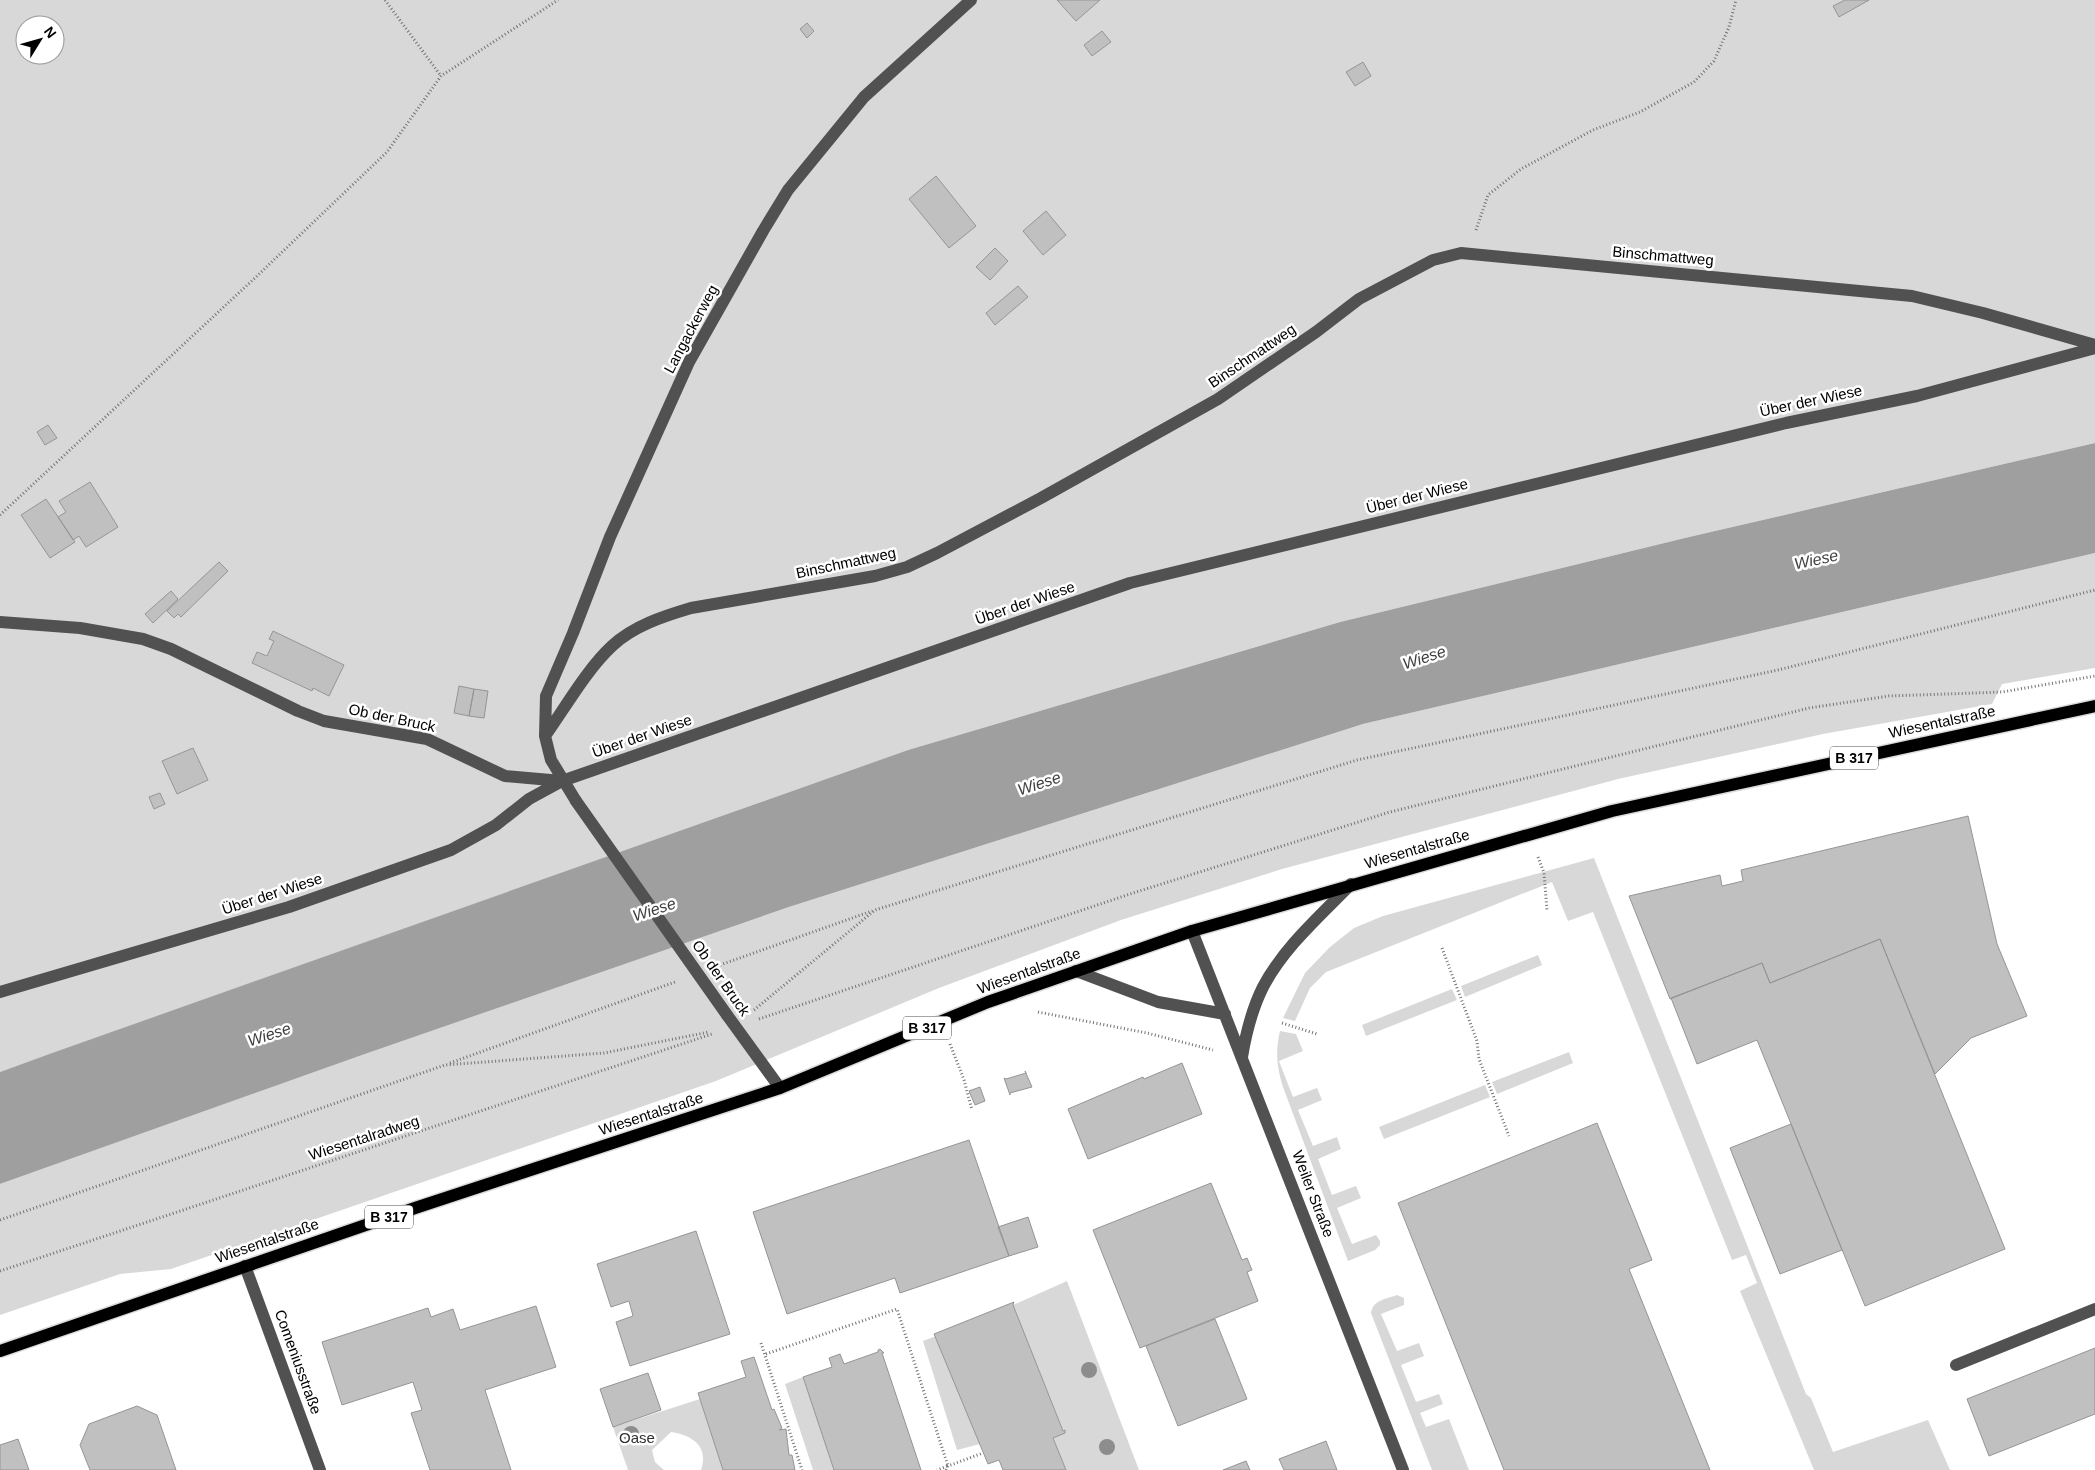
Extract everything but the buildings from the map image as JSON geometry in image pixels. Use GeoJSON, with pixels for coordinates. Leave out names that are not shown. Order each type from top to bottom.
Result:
{"type":"FeatureCollection","features":[{"type":"Feature","properties":{"kind":"main road","name":"Wiesentalstraße"},"geometry":{"type":"LineString","coordinates":[[0,1351],[245,1266],[780,1088],[988,1002],[1192,931],[1351,884],[1612,811],[2095,706]]}},
{"type":"Feature","properties":{"kind":"street","name":"Langackerweg"},"geometry":{"type":"LineString","coordinates":[[545,736],[546,696],[574,633],[610,537],[689,362],[763,232],[788,190],[864,97],[970,0]]}},
{"type":"Feature","properties":{"kind":"street","name":"Binschmattweg"},"geometry":{"type":"LineString","coordinates":[[545,736],[593,668],[612,645],[635,630],[662,616],[691,608],[875,576],[907,566],[938,553],[1218,399],[1316,332],[1359,299],[1433,260],[1460,254],[1912,296],[1983,313],[2095,347]]}},
{"type":"Feature","properties":{"kind":"street","name":"Über der Wiese"},"geometry":{"type":"LineString","coordinates":[[0,992],[289,907],[450,850],[496,825],[529,799],[562,781],[1130,584],[1786,422],[1917,396],[2095,347]]}},
{"type":"Feature","properties":{"kind":"street","name":"Ob der Bruck"},"geometry":{"type":"LineString","coordinates":[[0,622],[80,628],[143,640],[171,649],[298,711],[324,721],[427,739],[505,776],[562,781],[727,1016],[780,1088]]}},
{"type":"Feature","properties":{"kind":"street"},"geometry":{"type":"LineString","coordinates":[[545,736],[551,760],[562,781]]}},
{"type":"Feature","properties":{"kind":"street"},"geometry":{"type":"LineString","coordinates":[[1242,1057],[1248,1028],[1262,988],[1275,967],[1290,947],[1351,884]]}},
{"type":"Feature","properties":{"kind":"street","name":"Weiler Straße"},"geometry":{"type":"LineString","coordinates":[[1192,931],[1403,1470]]}},
{"type":"Feature","properties":{"kind":"street"},"geometry":{"type":"LineString","coordinates":[[1076,971],[1158,1002],[1225,1014]]}},
{"type":"Feature","properties":{"kind":"street","name":"Comeniusstraße"},"geometry":{"type":"LineString","coordinates":[[245,1266],[320,1470]]}},
{"type":"Feature","properties":{"kind":"street"},"geometry":{"type":"LineString","coordinates":[[1956,1365],[2095,1309]]}},
{"type":"Feature","properties":{"kind":"path"},"geometry":{"type":"LineString","coordinates":[[385,0],[441,76]]}},
{"type":"Feature","properties":{"kind":"path"},"geometry":{"type":"LineString","coordinates":[[0,515],[257,276],[387,152],[441,76],[558,0]]}},
{"type":"Feature","properties":{"kind":"path"},"geometry":{"type":"LineString","coordinates":[[1460,254],[1475,236],[1488,195],[1521,169],[1593,130],[1640,112],[1694,82],[1714,61],[1729,27],[1736,0]]}},
{"type":"Feature","properties":{"kind":"path"},"geometry":{"type":"LineString","coordinates":[[716,967],[875,910],[1357,760],[1778,670],[2095,590]]}},
{"type":"Feature","properties":{"kind":"path"},"geometry":{"type":"LineString","coordinates":[[445,1065],[604,1053],[735,1026],[1130,894],[1390,812],[1809,708],[1889,696],[2002,692],[2095,676]]}},
{"type":"Feature","properties":{"kind":"path"},"geometry":{"type":"LineString","coordinates":[[1531,834],[1544,873],[1547,910]]}},
{"type":"Feature","properties":{"kind":"path"},"geometry":{"type":"LineString","coordinates":[[735,1026],[875,910]]}},
{"type":"Feature","properties":{"kind":"path"},"geometry":{"type":"LineString","coordinates":[[1442,948],[1477,1041],[1479,1059],[1509,1136]]}},
{"type":"Feature","properties":{"kind":"path"},"geometry":{"type":"LineString","coordinates":[[0,1220],[445,1065],[678,980]]}},
{"type":"Feature","properties":{"kind":"path"},"geometry":{"type":"LineString","coordinates":[[1035,1011],[1147,1033],[1195,1046]]}},
{"type":"Feature","properties":{"kind":"path"},"geometry":{"type":"LineString","coordinates":[[942,1021],[964,1080],[972,1110]]}},
{"type":"Feature","properties":{"kind":"path"},"geometry":{"type":"LineString","coordinates":[[1282,1023],[1317,1034]]}},
{"type":"Feature","properties":{"kind":"path","name":"Wiesentalradweg"},"geometry":{"type":"LineString","coordinates":[[0,1271],[735,1026]]}},
{"type":"Feature","properties":{"kind":"path"},"geometry":{"type":"LineString","coordinates":[[766,1354],[897,1309],[947,1468]]}},
{"type":"Feature","properties":{"kind":"path"},"geometry":{"type":"LineString","coordinates":[[761,1343],[802,1470]]}},
{"type":"Feature","properties":{"kind":"path"},"geometry":{"type":"LineString","coordinates":[[937,1470],[947,1468],[983,1453]]}},
{"type":"Feature","properties":{"kind":"green space"},"geometry":{"type":"Polygon","coordinates":[[[0,0],[2095,0],[2095,443],[1689,537],[1340,622],[908,750],[0,1072],[0,0]]]}},
{"type":"Feature","properties":{"kind":"green space"},"geometry":{"type":"Polygon","coordinates":[[[2095,553],[2095,668],[2002,684],[1992,704],[1823,734],[1618,779],[1282,869],[1121,920],[939,988],[716,1081],[171,1269],[120,1274],[0,1315],[0,1184],[365,1054],[789,907],[1363,724],[2095,553]]]}},
{"type":"Feature","properties":{"kind":"green space"},"geometry":{"type":"Polygon","coordinates":[[[1594,858],[1806,1394],[1811,1398],[1833,1452],[1928,1420],[1950,1470],[1814,1470],[1740,1291],[1757,1283],[1746,1255],[1732,1260],[1593,912],[1568,921],[1552,882],[1326,972],[1310,988],[1295,1021],[1283,1018],[1305,973],[1330,947],[1354,928],[1383,916],[1594,858]]]}},
{"type":"Feature","properties":{"kind":"green space"},"geometry":{"type":"Polygon","coordinates":[[[1538,955],[1542,965],[1465,997],[1461,986],[1538,955]]]}},
{"type":"Feature","properties":{"kind":"green space"},"geometry":{"type":"Polygon","coordinates":[[[1452,989],[1457,1000],[1366,1036],[1362,1025],[1452,989]]]}},
{"type":"Feature","properties":{"kind":"green space"},"geometry":{"type":"Polygon","coordinates":[[[1280,1031],[1296,1034],[1303,1051],[1279,1061],[1293,1097],[1317,1088],[1322,1100],[1298,1110],[1313,1146],[1337,1137],[1341,1149],[1318,1159],[1332,1195],[1356,1186],[1361,1198],[1337,1208],[1352,1244],[1376,1235],[1380,1241],[1380,1245],[1375,1250],[1348,1261],[1283,1087],[1277,1059],[1280,1031]]]}},
{"type":"Feature","properties":{"kind":"green space"},"geometry":{"type":"Polygon","coordinates":[[[1569,1052],[1573,1063],[1497,1094],[1492,1082],[1569,1052]]]}},
{"type":"Feature","properties":{"kind":"green space"},"geometry":{"type":"Polygon","coordinates":[[[1485,1085],[1490,1097],[1384,1139],[1379,1127],[1485,1085]]]}},
{"type":"Feature","properties":{"kind":"green space"},"geometry":{"type":"Polygon","coordinates":[[[1067,1281],[1139,1470],[1066,1470],[1053,1438],[1065,1431],[1063,1431],[1013,1305],[1067,1281]]]}},
{"type":"Feature","properties":{"kind":"green space"},"geometry":{"type":"Polygon","coordinates":[[[1397,1295],[1404,1298],[1404,1305],[1381,1314],[1397,1351],[1419,1343],[1424,1356],[1401,1365],[1416,1402],[1439,1394],[1443,1404],[1420,1413],[1426,1427],[1449,1419],[1469,1470],[1432,1470],[1371,1313],[1374,1305],[1384,1299],[1397,1295]]]}},
{"type":"Feature","properties":{"kind":"green space"},"geometry":{"type":"Polygon","coordinates":[[[936,1336],[980,1444],[957,1450],[923,1341],[936,1336]]]}},
{"type":"Feature","properties":{"kind":"green space"},"geometry":{"type":"Polygon","coordinates":[[[803,1377],[834,1470],[813,1470],[785,1384],[803,1377]]]}},
{"type":"Feature","properties":{"kind":"green space","name":"Oase"},"geometry":{"type":"Polygon","coordinates":[[[700,1399],[723,1470],[701,1470],[703,1454],[701,1448],[692,1439],[671,1432],[652,1450],[655,1462],[664,1470],[628,1470],[613,1427],[700,1399]]]}},
{"type":"Feature","properties":{"kind":"water","name":"Wiese"},"geometry":{"type":"Polygon","coordinates":[[[2095,443],[2095,553],[1363,724],[789,907],[365,1054],[0,1184],[0,1072],[908,750],[1340,622],[1689,537],[2095,443]]]}}]}
